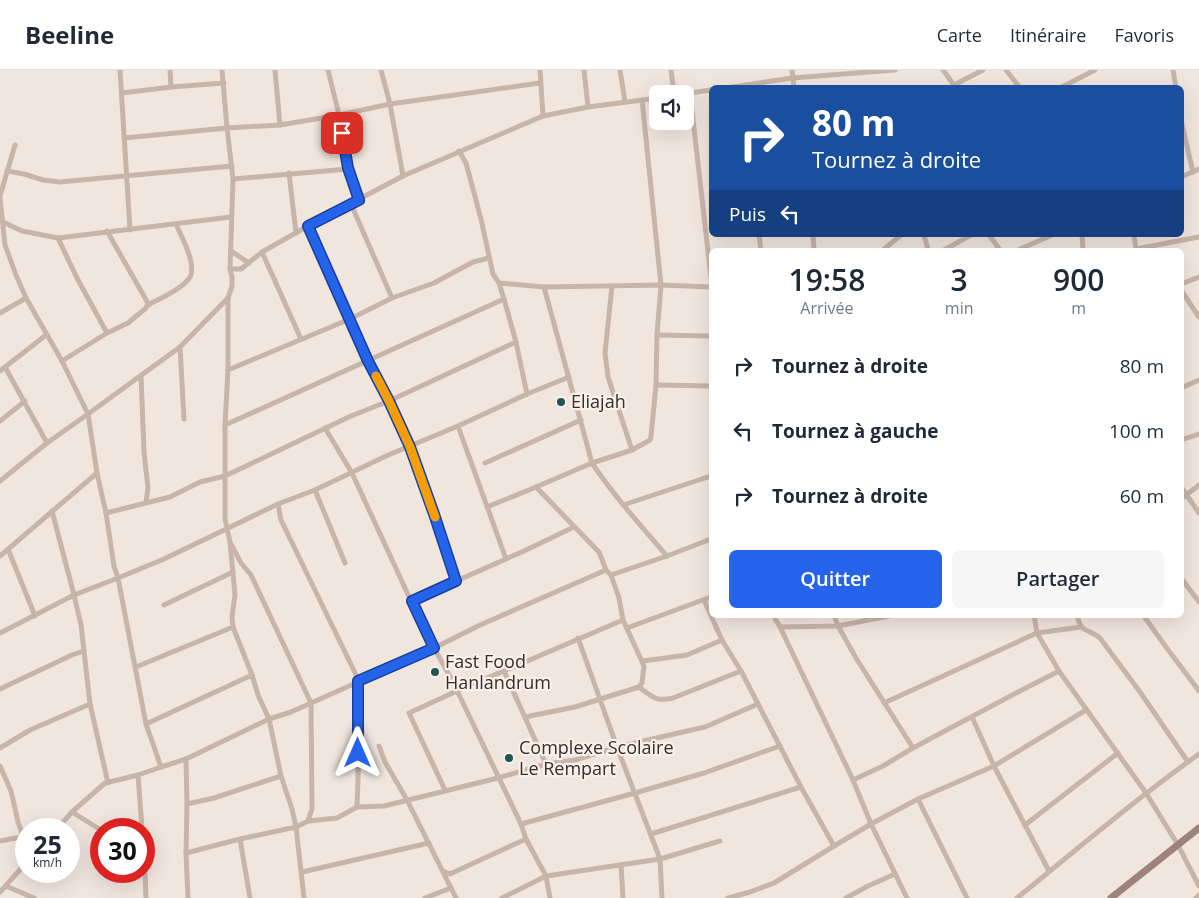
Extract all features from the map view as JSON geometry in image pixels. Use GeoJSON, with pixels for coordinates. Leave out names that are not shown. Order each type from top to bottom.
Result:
{"type":"FeatureCollection","features":[{"type":"Feature","properties":{"kind":"main road"},"geometry":{"type":"LineString","coordinates":[[1111,898],[1199,828]]}},
{"type":"Feature","properties":{"kind":"street"},"geometry":{"type":"LineString","coordinates":[[119,70],[130,230]]}},
{"type":"Feature","properties":{"kind":"street"},"geometry":{"type":"LineString","coordinates":[[170,70],[171,87]]}},
{"type":"Feature","properties":{"kind":"street"},"geometry":{"type":"LineString","coordinates":[[222,70],[233,179],[230,270],[232,286],[228,298],[224,508],[230,542],[235,595],[232,617],[233,627],[269,719],[280,776],[292,809],[296,827],[304,898]]}},
{"type":"Feature","properties":{"kind":"street"},"geometry":{"type":"LineString","coordinates":[[276,70],[280,125]]}},
{"type":"Feature","properties":{"kind":"street"},"geometry":{"type":"LineString","coordinates":[[328,70],[339,115],[348,168],[359,200]]}},
{"type":"Feature","properties":{"kind":"street"},"geometry":{"type":"LineString","coordinates":[[381,70],[390,104],[403,176]]}},
{"type":"Feature","properties":{"kind":"street"},"geometry":{"type":"LineString","coordinates":[[540,70],[542,116]]}},
{"type":"Feature","properties":{"kind":"street"},"geometry":{"type":"LineString","coordinates":[[584,70],[588,107]]}},
{"type":"Feature","properties":{"kind":"street"},"geometry":{"type":"LineString","coordinates":[[620,70],[626,102]]}},
{"type":"Feature","properties":{"kind":"street"},"geometry":{"type":"LineString","coordinates":[[670,70],[672,85]]}},
{"type":"Feature","properties":{"kind":"street"},"geometry":{"type":"LineString","coordinates":[[792,70],[793,85]]}},
{"type":"Feature","properties":{"kind":"street"},"geometry":{"type":"LineString","coordinates":[[750,85],[792,78],[895,70]]}},
{"type":"Feature","properties":{"kind":"street"},"geometry":{"type":"LineString","coordinates":[[943,70],[954,85]]}},
{"type":"Feature","properties":{"kind":"street"},"geometry":{"type":"LineString","coordinates":[[957,85],[983,70]]}},
{"type":"Feature","properties":{"kind":"street"},"geometry":{"type":"LineString","coordinates":[[1006,70],[1018,85]]}},
{"type":"Feature","properties":{"kind":"street"},"geometry":{"type":"LineString","coordinates":[[1066,85],[1095,70]]}},
{"type":"Feature","properties":{"kind":"street"},"geometry":{"type":"LineString","coordinates":[[1174,70],[1175,85]]}},
{"type":"Feature","properties":{"kind":"street"},"geometry":{"type":"LineString","coordinates":[[122,93],[224,83]]}},
{"type":"Feature","properties":{"kind":"street"},"geometry":{"type":"LineString","coordinates":[[124,138],[280,125],[390,104],[540,83]]}},
{"type":"Feature","properties":{"kind":"street"},"geometry":{"type":"LineString","coordinates":[[694,92],[709,90]]}},
{"type":"Feature","properties":{"kind":"street"},"geometry":{"type":"LineString","coordinates":[[230,270],[242,269],[262,252],[403,176],[542,116],[588,107],[649,99]]}},
{"type":"Feature","properties":{"kind":"street"},"geometry":{"type":"LineString","coordinates":[[487,507],[592,463],[632,450],[650,440],[652,436],[661,285],[642,100]]}},
{"type":"Feature","properties":{"kind":"street"},"geometry":{"type":"LineString","coordinates":[[694,128],[709,260]]}},
{"type":"Feature","properties":{"kind":"street"},"geometry":{"type":"LineString","coordinates":[[1184,133],[1193,172]]}},
{"type":"Feature","properties":{"kind":"street"},"geometry":{"type":"LineString","coordinates":[[15,145],[0,197],[5,245],[26,298],[62,361],[88,414],[114,566],[136,666],[146,724],[161,767]]}},
{"type":"Feature","properties":{"kind":"street"},"geometry":{"type":"LineString","coordinates":[[459,151],[466,163],[481,218],[493,274],[499,283],[516,342],[527,394]]}},
{"type":"Feature","properties":{"kind":"street"},"geometry":{"type":"LineString","coordinates":[[7,171],[60,182],[232,166]]}},
{"type":"Feature","properties":{"kind":"street"},"geometry":{"type":"LineString","coordinates":[[233,179],[348,168]]}},
{"type":"Feature","properties":{"kind":"street"},"geometry":{"type":"LineString","coordinates":[[1184,176],[1199,170]]}},
{"type":"Feature","properties":{"kind":"street"},"geometry":{"type":"LineString","coordinates":[[289,173],[296,234]]}},
{"type":"Feature","properties":{"kind":"street"},"geometry":{"type":"LineString","coordinates":[[351,204],[392,298]]}},
{"type":"Feature","properties":{"kind":"street"},"geometry":{"type":"LineString","coordinates":[[3,222],[22,231],[58,238],[231,218]]}},
{"type":"Feature","properties":{"kind":"street"},"geometry":{"type":"LineString","coordinates":[[62,361],[107,333],[128,323],[149,304],[178,290],[190,277],[191,270],[188,252],[176,224]]}},
{"type":"Feature","properties":{"kind":"street"},"geometry":{"type":"LineString","coordinates":[[308,226],[368,361],[410,447],[456,581]]}},
{"type":"Feature","properties":{"kind":"street"},"geometry":{"type":"LineString","coordinates":[[107,232],[149,304]]}},
{"type":"Feature","properties":{"kind":"street"},"geometry":{"type":"LineString","coordinates":[[885,248],[899,237]]}},
{"type":"Feature","properties":{"kind":"street"},"geometry":{"type":"LineString","coordinates":[[948,248],[967,237]]}},
{"type":"Feature","properties":{"kind":"street"},"geometry":{"type":"LineString","coordinates":[[990,237],[999,248]]}},
{"type":"Feature","properties":{"kind":"street"},"geometry":{"type":"LineString","coordinates":[[1023,248],[1047,237]]}},
{"type":"Feature","properties":{"kind":"street"},"geometry":{"type":"LineString","coordinates":[[1141,248],[1199,237]]}},
{"type":"Feature","properties":{"kind":"street"},"geometry":{"type":"LineString","coordinates":[[58,238],[107,333]]}},
{"type":"Feature","properties":{"kind":"street"},"geometry":{"type":"LineString","coordinates":[[231,251],[249,263]]}},
{"type":"Feature","properties":{"kind":"street"},"geometry":{"type":"LineString","coordinates":[[262,252],[301,339]]}},
{"type":"Feature","properties":{"kind":"street"},"geometry":{"type":"LineString","coordinates":[[228,370],[350,319],[392,298],[434,283],[473,262],[490,258]]}},
{"type":"Feature","properties":{"kind":"street"},"geometry":{"type":"LineString","coordinates":[[1184,283],[1199,277]]}},
{"type":"Feature","properties":{"kind":"street"},"geometry":{"type":"LineString","coordinates":[[499,283],[544,287],[661,285],[709,287]]}},
{"type":"Feature","properties":{"kind":"street"},"geometry":{"type":"LineString","coordinates":[[612,286],[605,354],[606,365],[608,377],[632,450]]}},
{"type":"Feature","properties":{"kind":"street"},"geometry":{"type":"LineString","coordinates":[[544,287],[592,463],[623,505],[668,556]]}},
{"type":"Feature","properties":{"kind":"street"},"geometry":{"type":"LineString","coordinates":[[1184,294],[1199,317]]}},
{"type":"Feature","properties":{"kind":"street"},"geometry":{"type":"LineString","coordinates":[[0,313],[26,298]]}},
{"type":"Feature","properties":{"kind":"street"},"geometry":{"type":"LineString","coordinates":[[0,482],[47,443],[180,347],[228,298]]}},
{"type":"Feature","properties":{"kind":"street"},"geometry":{"type":"LineString","coordinates":[[225,425],[504,299]]}},
{"type":"Feature","properties":{"kind":"street"},"geometry":{"type":"LineString","coordinates":[[46,335],[2,369],[24,401],[47,443]]}},
{"type":"Feature","properties":{"kind":"street"},"geometry":{"type":"LineString","coordinates":[[657,335],[709,336]]}},
{"type":"Feature","properties":{"kind":"street"},"geometry":{"type":"LineString","coordinates":[[106,513],[170,497],[200,482],[225,476],[351,416],[389,401],[516,342]]}},
{"type":"Feature","properties":{"kind":"street"},"geometry":{"type":"LineString","coordinates":[[180,347],[184,419]]}},
{"type":"Feature","properties":{"kind":"street"},"geometry":{"type":"LineString","coordinates":[[141,376],[144,452],[148,488],[146,502]]}},
{"type":"Feature","properties":{"kind":"street"},"geometry":{"type":"LineString","coordinates":[[0,633],[74,595],[164,560],[278,504],[315,490],[386,456],[458,426],[527,394],[569,378]]}},
{"type":"Feature","properties":{"kind":"street"},"geometry":{"type":"LineString","coordinates":[[1184,387],[1199,380]]}},
{"type":"Feature","properties":{"kind":"street"},"geometry":{"type":"LineString","coordinates":[[656,385],[709,386]]}},
{"type":"Feature","properties":{"kind":"street"},"geometry":{"type":"LineString","coordinates":[[0,421],[24,401]]}},
{"type":"Feature","properties":{"kind":"street"},"geometry":{"type":"LineString","coordinates":[[485,463],[581,420]]}},
{"type":"Feature","properties":{"kind":"street"},"geometry":{"type":"LineString","coordinates":[[458,426],[506,559]]}},
{"type":"Feature","properties":{"kind":"street"},"geometry":{"type":"LineString","coordinates":[[326,428],[352,473],[434,648],[457,691],[521,824],[526,839],[546,876],[550,898]]}},
{"type":"Feature","properties":{"kind":"street"},"geometry":{"type":"LineString","coordinates":[[1184,439],[1199,434]]}},
{"type":"Feature","properties":{"kind":"street"},"geometry":{"type":"LineString","coordinates":[[0,556],[97,473]]}},
{"type":"Feature","properties":{"kind":"street"},"geometry":{"type":"LineString","coordinates":[[623,505],[709,477]]}},
{"type":"Feature","properties":{"kind":"street"},"geometry":{"type":"LineString","coordinates":[[1186,494],[1199,485]]}},
{"type":"Feature","properties":{"kind":"street"},"geometry":{"type":"LineString","coordinates":[[525,717],[575,708],[639,687],[642,683],[644,666],[623,620],[619,598],[611,575],[606,570],[599,552],[536,487]]}},
{"type":"Feature","properties":{"kind":"street"},"geometry":{"type":"LineString","coordinates":[[315,490],[345,563]]}},
{"type":"Feature","properties":{"kind":"street"},"geometry":{"type":"LineString","coordinates":[[1184,492],[1199,513]]}},
{"type":"Feature","properties":{"kind":"street"},"geometry":{"type":"LineString","coordinates":[[278,504],[281,520],[358,681],[357,807]]}},
{"type":"Feature","properties":{"kind":"street"},"geometry":{"type":"LineString","coordinates":[[52,511],[81,625],[90,704],[108,783]]}},
{"type":"Feature","properties":{"kind":"street"},"geometry":{"type":"LineString","coordinates":[[412,601],[574,527]]}},
{"type":"Feature","properties":{"kind":"street"},"geometry":{"type":"LineString","coordinates":[[611,575],[668,556],[709,539]]}},
{"type":"Feature","properties":{"kind":"street"},"geometry":{"type":"LineString","coordinates":[[230,542],[241,563],[251,575],[311,703],[312,809],[308,821]]}},
{"type":"Feature","properties":{"kind":"street"},"geometry":{"type":"LineString","coordinates":[[8,550],[35,616]]}},
{"type":"Feature","properties":{"kind":"street"},"geometry":{"type":"LineString","coordinates":[[67,818],[105,783],[186,760],[269,719],[291,712],[434,648],[480,625],[606,570]]}},
{"type":"Feature","properties":{"kind":"street"},"geometry":{"type":"LineString","coordinates":[[164,605],[233,572]]}},
{"type":"Feature","properties":{"kind":"street"},"geometry":{"type":"LineString","coordinates":[[1184,582],[1199,602]]}},
{"type":"Feature","properties":{"kind":"street"},"geometry":{"type":"LineString","coordinates":[[627,628],[709,598]]}},
{"type":"Feature","properties":{"kind":"street"},"geometry":{"type":"LineString","coordinates":[[704,600],[709,611]]}},
{"type":"Feature","properties":{"kind":"street"},"geometry":{"type":"LineString","coordinates":[[712,618],[722,640],[741,671],[834,846]]}},
{"type":"Feature","properties":{"kind":"street"},"geometry":{"type":"LineString","coordinates":[[775,618],[853,780],[871,824],[907,898]]}},
{"type":"Feature","properties":{"kind":"street"},"geometry":{"type":"LineString","coordinates":[[835,618],[884,703],[913,748]]}},
{"type":"Feature","properties":{"kind":"street"},"geometry":{"type":"LineString","coordinates":[[780,627],[838,626],[879,618]]}},
{"type":"Feature","properties":{"kind":"street"},"geometry":{"type":"LineString","coordinates":[[1034,618],[1037,633],[1059,672],[1146,793],[1178,845],[1199,886]]}},
{"type":"Feature","properties":{"kind":"street"},"geometry":{"type":"LineString","coordinates":[[1078,618],[1081,627],[1086,632],[1096,634],[1100,638],[1188,762]]}},
{"type":"Feature","properties":{"kind":"street"},"geometry":{"type":"LineString","coordinates":[[1145,618],[1199,691]]}},
{"type":"Feature","properties":{"kind":"street"},"geometry":{"type":"LineString","coordinates":[[445,790],[409,713],[623,620]]}},
{"type":"Feature","properties":{"kind":"street"},"geometry":{"type":"LineString","coordinates":[[136,666],[233,627]]}},
{"type":"Feature","properties":{"kind":"street"},"geometry":{"type":"LineString","coordinates":[[884,703],[1037,633],[1081,627]]}},
{"type":"Feature","properties":{"kind":"street"},"geometry":{"type":"LineString","coordinates":[[578,638],[617,748],[660,858],[662,898]]}},
{"type":"Feature","properties":{"kind":"street"},"geometry":{"type":"LineString","coordinates":[[643,661],[687,655],[722,640]]}},
{"type":"Feature","properties":{"kind":"street"},"geometry":{"type":"LineString","coordinates":[[0,689],[84,651]]}},
{"type":"Feature","properties":{"kind":"street"},"geometry":{"type":"LineString","coordinates":[[504,671],[546,764]]}},
{"type":"Feature","properties":{"kind":"street"},"geometry":{"type":"LineString","coordinates":[[639,687],[653,698],[663,700],[673,698],[741,671]]}},
{"type":"Feature","properties":{"kind":"street"},"geometry":{"type":"LineString","coordinates":[[853,780],[883,766],[913,748],[1059,672]]}},
{"type":"Feature","properties":{"kind":"street"},"geometry":{"type":"LineString","coordinates":[[146,724],[252,675]]}},
{"type":"Feature","properties":{"kind":"street"},"geometry":{"type":"LineString","coordinates":[[0,748],[30,730],[90,704]]}},
{"type":"Feature","properties":{"kind":"street"},"geometry":{"type":"LineString","coordinates":[[186,853],[296,827],[308,821],[337,818],[357,807],[384,806],[498,778],[546,764],[575,760],[705,727],[758,704]]}},
{"type":"Feature","properties":{"kind":"street"},"geometry":{"type":"LineString","coordinates":[[728,898],[774,883],[871,824],[918,800],[994,766],[1086,710]]}},
{"type":"Feature","properties":{"kind":"street"},"geometry":{"type":"LineString","coordinates":[[972,718],[994,766],[1050,871]]}},
{"type":"Feature","properties":{"kind":"street"},"geometry":{"type":"LineString","coordinates":[[379,746],[385,762],[407,800],[456,898]]}},
{"type":"Feature","properties":{"kind":"street"},"geometry":{"type":"LineString","coordinates":[[521,824],[704,773],[780,746]]}},
{"type":"Feature","properties":{"kind":"street"},"geometry":{"type":"LineString","coordinates":[[1025,825],[1118,753]]}},
{"type":"Feature","properties":{"kind":"street"},"geometry":{"type":"LineString","coordinates":[[1017,898],[1146,793],[1199,754]]}},
{"type":"Feature","properties":{"kind":"street"},"geometry":{"type":"LineString","coordinates":[[186,760],[188,898]]}},
{"type":"Feature","properties":{"kind":"street"},"geometry":{"type":"LineString","coordinates":[[0,766],[11,791],[17,818]]}},
{"type":"Feature","properties":{"kind":"street"},"geometry":{"type":"LineString","coordinates":[[138,775],[141,818]]}},
{"type":"Feature","properties":{"kind":"street"},"geometry":{"type":"LineString","coordinates":[[187,804],[214,798],[280,776]]}},
{"type":"Feature","properties":{"kind":"street"},"geometry":{"type":"LineString","coordinates":[[651,834],[802,787]]}},
{"type":"Feature","properties":{"kind":"street"},"geometry":{"type":"LineString","coordinates":[[918,800],[967,898]]}},
{"type":"Feature","properties":{"kind":"street"},"geometry":{"type":"LineString","coordinates":[[72,812],[90,823]]}},
{"type":"Feature","properties":{"kind":"street"},"geometry":{"type":"LineString","coordinates":[[0,841],[15,838]]}},
{"type":"Feature","properties":{"kind":"street"},"geometry":{"type":"LineString","coordinates":[[240,839],[250,898]]}},
{"type":"Feature","properties":{"kind":"street"},"geometry":{"type":"LineString","coordinates":[[443,871],[450,874],[526,839]]}},
{"type":"Feature","properties":{"kind":"street"},"geometry":{"type":"LineString","coordinates":[[502,898],[546,876],[660,858],[720,842]]}},
{"type":"Feature","properties":{"kind":"street"},"geometry":{"type":"LineString","coordinates":[[302,872],[428,843]]}},
{"type":"Feature","properties":{"kind":"street"},"geometry":{"type":"LineString","coordinates":[[621,865],[623,898]]}},
{"type":"Feature","properties":{"kind":"street"},"geometry":{"type":"LineString","coordinates":[[846,898],[895,874]]}},
{"type":"Feature","properties":{"kind":"street"},"geometry":{"type":"LineString","coordinates":[[0,892],[15,876]]}},
{"type":"Feature","properties":{"kind":"street"},"geometry":{"type":"LineString","coordinates":[[145,883],[146,898]]}},
{"type":"Feature","properties":{"kind":"street"},"geometry":{"type":"LineString","coordinates":[[6,886],[34,898]]}},
{"type":"Feature","properties":{"kind":"street"},"geometry":{"type":"LineString","coordinates":[[425,898],[451,888]]}},
{"type":"Feature","properties":{"kind":"street"},"geometry":{"type":"LineString","coordinates":[[1196,898],[1199,895]]}},
{"type":"Feature","properties":{"kind":"slow traffic"},"geometry":{"type":"LineString","coordinates":[[376,376],[416,460],[435,517]]}},
{"type":"Feature","properties":{"kind":"place","name":"Eliajah"},"geometry":{"type":"Point","coordinates":[561,402]}},
{"type":"Feature","properties":{"kind":"place","name":"Fast Food Hanlandrum"},"geometry":{"type":"Point","coordinates":[435,672]}},
{"type":"Feature","properties":{"kind":"place","name":"Complexe Scolaire Le Rempart"},"geometry":{"type":"Point","coordinates":[509,758]}},
{"type":"Feature","properties":{"kind":"route"},"geometry":{"type":"LineString","coordinates":[[342,133],[348,168],[359,200],[308,226],[368,361],[416,460],[456,581],[412,601],[434,648],[358,681],[358,753]]}}]}
